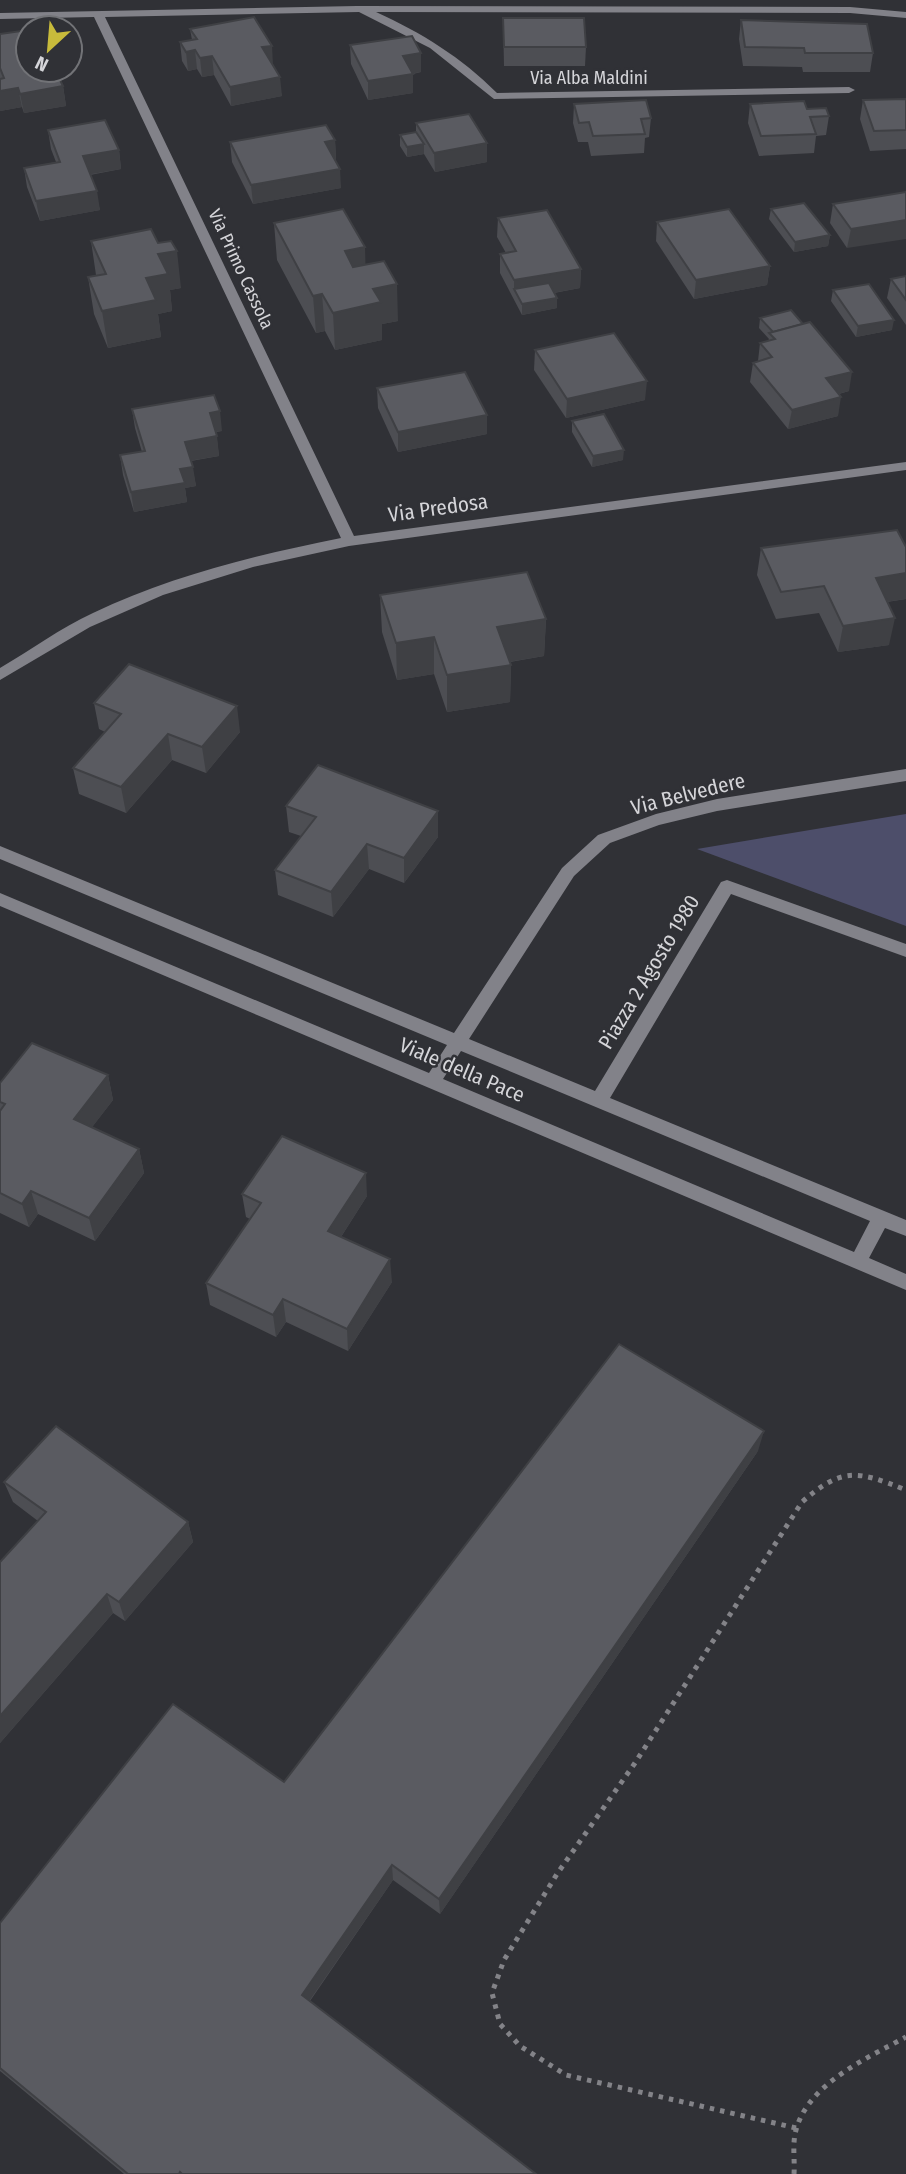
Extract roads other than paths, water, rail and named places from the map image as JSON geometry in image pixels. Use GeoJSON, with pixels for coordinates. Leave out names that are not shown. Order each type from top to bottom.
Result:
{"type":"FeatureCollection","features":[{"type":"Feature","properties":{"kind":"street","name":"Via Alba Maldini"},"geometry":{"type":"LineString","coordinates":[[358,9],[429,40],[448,52],[494,96],[849,90]]}},
{"type":"Feature","properties":{"kind":"street","name":"Via Alba Maldini"},"geometry":{"type":"LineString","coordinates":[[0,16],[358,9],[850,10],[906,15]]}},
{"type":"Feature","properties":{"kind":"street","name":"Via Primo Cassola"},"geometry":{"type":"LineString","coordinates":[[98,14],[349,541]]}},
{"type":"Feature","properties":{"kind":"street","name":"Via Predosa"},"geometry":{"type":"LineString","coordinates":[[0,674],[95,618],[154,593],[279,554],[349,541],[906,466]]}},
{"type":"Feature","properties":{"kind":"street","name":"Via Belvedere"},"geometry":{"type":"LineString","coordinates":[[432,1082],[568,872],[604,839],[656,820],[718,805],[906,775]]}},
{"type":"Feature","properties":{"kind":"street","name":"Viale della Pace"},"geometry":{"type":"LineString","coordinates":[[0,852],[906,1228]]}},
{"type":"Feature","properties":{"kind":"street","name":"Piazza 2 Agosto 1980"},"geometry":{"type":"LineString","coordinates":[[599,1101],[727,886],[906,951]]}},
{"type":"Feature","properties":{"kind":"street","name":"Viale della Pace"},"geometry":{"type":"LineString","coordinates":[[0,900],[906,1282]]}},
{"type":"Feature","properties":{"kind":"street"},"geometry":{"type":"LineString","coordinates":[[858,1262],[881,1217]]}}]}
